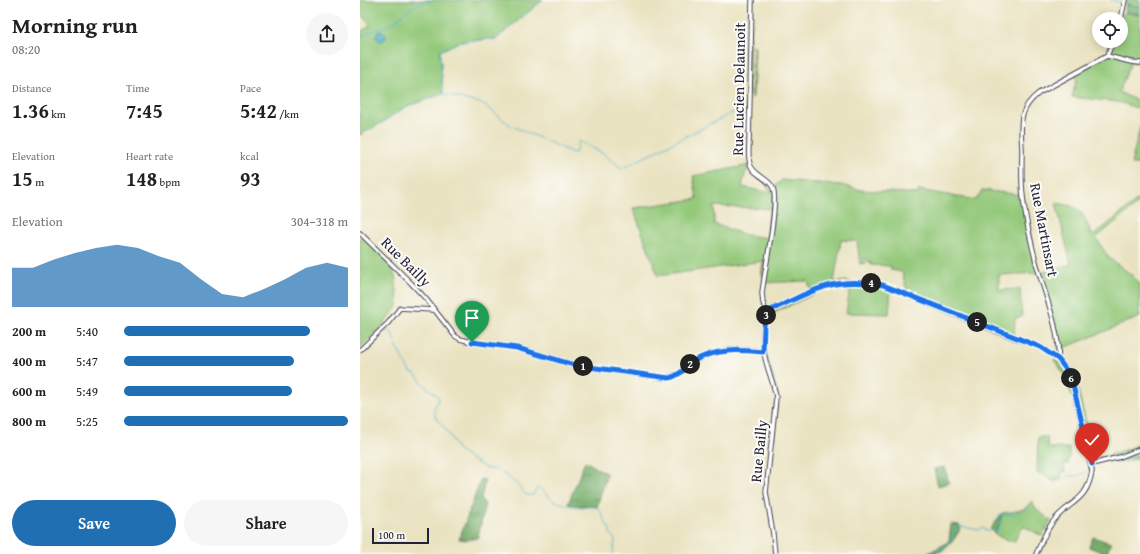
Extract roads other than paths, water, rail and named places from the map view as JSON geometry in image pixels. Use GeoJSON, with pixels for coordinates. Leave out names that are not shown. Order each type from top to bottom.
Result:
{"type":"FeatureCollection","features":[{"type":"Feature","properties":{"kind":"street","name":"Rue Lucien Delaunoit"},"geometry":{"type":"LineString","coordinates":[[752,0],[749,157],[750,165],[773,188],[774,194],[774,208],[762,293],[766,312]]}},
{"type":"Feature","properties":{"kind":"street"},"geometry":{"type":"LineString","coordinates":[[1122,12],[1125,0]]}},
{"type":"Feature","properties":{"kind":"street"},"geometry":{"type":"LineString","coordinates":[[1110,48],[1107,56],[1140,63]]}},
{"type":"Feature","properties":{"kind":"street","name":"Rue Martinsart"},"geometry":{"type":"LineString","coordinates":[[1058,359],[1059,350],[1055,330],[1034,257],[1022,195],[1021,122],[1024,109],[1030,100],[1039,93],[1107,56]]}},
{"type":"Feature","properties":{"kind":"street","name":"Rue Bailly"},"geometry":{"type":"LineString","coordinates":[[360,233],[426,299],[433,310],[455,336],[464,340],[517,348],[565,363],[664,378],[674,377],[697,360],[726,350],[763,352]]}},
{"type":"Feature","properties":{"kind":"street"},"geometry":{"type":"LineString","coordinates":[[766,312],[826,286],[851,283],[872,283],[891,288],[1014,338],[1040,347],[1058,359],[1067,370],[1073,385],[1092,464],[1091,477],[1085,493],[1062,512],[1053,522],[1036,554]]}},
{"type":"Feature","properties":{"kind":"street","name":"Rue Bailly"},"geometry":{"type":"LineString","coordinates":[[360,350],[388,323],[400,308],[433,310]]}},
{"type":"Feature","properties":{"kind":"street","name":"Rue Bailly"},"geometry":{"type":"LineString","coordinates":[[766,312],[763,352],[775,388],[776,398],[766,492],[775,554]]}},
{"type":"Feature","properties":{"kind":"street"},"geometry":{"type":"LineString","coordinates":[[1092,464],[1140,450]]}},
{"type":"Feature","properties":{"kind":"water"},"geometry":{"type":"Polygon","coordinates":[[[379,31],[383,31],[385,32],[385,40],[379,41],[376,38],[376,34],[379,31]]]}},
{"type":"Feature","properties":{"kind":"waterway"},"geometry":{"type":"LineString","coordinates":[[360,37],[392,23],[412,7],[433,0]]}},
{"type":"Feature","properties":{"kind":"waterway"},"geometry":{"type":"LineString","coordinates":[[360,135],[405,107],[443,94],[440,51],[461,41],[496,39],[543,0]]}},
{"type":"Feature","properties":{"kind":"waterway"},"geometry":{"type":"LineString","coordinates":[[1110,0],[1123,2]]}},
{"type":"Feature","properties":{"kind":"waterway"},"geometry":{"type":"LineString","coordinates":[[1126,6],[1140,12]]}},
{"type":"Feature","properties":{"kind":"waterway"},"geometry":{"type":"LineString","coordinates":[[443,94],[483,104],[510,125],[571,152],[575,153],[579,141],[604,154],[623,168],[746,106]]}},
{"type":"Feature","properties":{"kind":"waterway"},"geometry":{"type":"LineString","coordinates":[[360,353],[382,332],[390,330],[397,348],[410,372],[416,375],[424,385],[439,398],[434,409],[435,416],[451,437],[458,451],[487,469],[496,470],[504,474],[519,486],[526,495],[533,495],[537,488],[558,502],[569,505],[598,508],[615,540],[613,554]]}},
{"type":"Feature","properties":{"kind":"waterway"},"geometry":{"type":"LineString","coordinates":[[1114,463],[1140,457]]}},
{"type":"Feature","properties":{"kind":"waterway"},"geometry":{"type":"LineString","coordinates":[[1055,482],[1063,480],[1068,476],[1077,476],[1087,471]]}},
{"type":"Feature","properties":{"kind":"waterway"},"geometry":{"type":"LineString","coordinates":[[993,530],[997,531],[1000,526],[999,515],[1012,515],[1020,513],[1031,506]]}},
{"type":"Feature","properties":{"kind":"waterway"},"geometry":{"type":"LineString","coordinates":[[928,554],[947,545],[951,540],[957,526],[979,530],[983,528],[989,532]]}}]}
